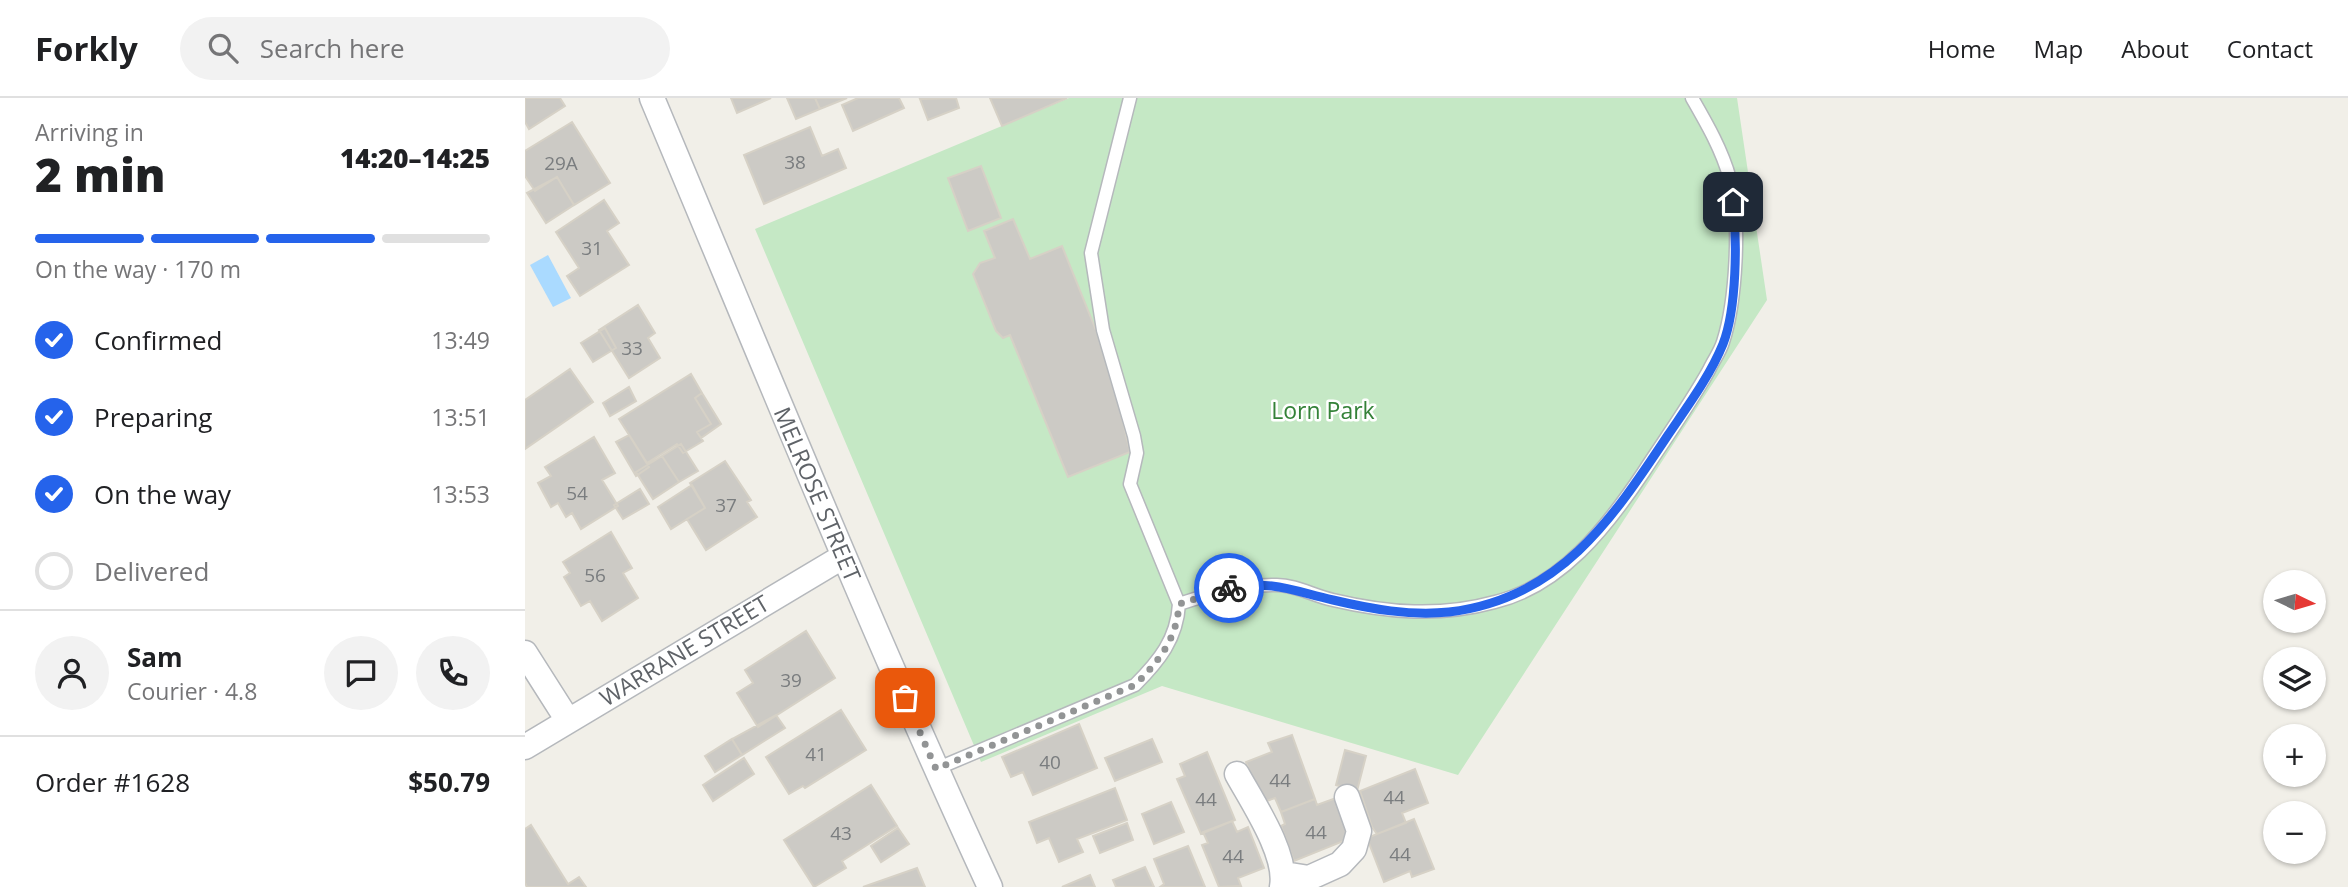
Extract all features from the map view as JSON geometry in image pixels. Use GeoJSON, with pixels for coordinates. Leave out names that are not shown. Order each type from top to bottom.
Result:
{"type":"FeatureCollection","features":[{"type":"Feature","properties":{"kind":"street","name":"MELROSE STREET"},"geometry":{"type":"LineString","coordinates":[[652,98],[844,556],[990,887]]}},
{"type":"Feature","properties":{"kind":"street","name":"WARRANE STREET"},"geometry":{"type":"LineString","coordinates":[[525,747],[567,719],[844,556]]}},
{"type":"Feature","properties":{"kind":"street"},"geometry":{"type":"LineString","coordinates":[[525,653],[567,719]]}},
{"type":"Feature","properties":{"kind":"street"},"geometry":{"type":"LineString","coordinates":[[1237,774],[1265,825],[1283,881],[1309,878],[1340,864],[1353,849],[1359,831],[1347,797]]}},
{"type":"Feature","properties":{"kind":"lane"},"geometry":{"type":"LineString","coordinates":[[936,769],[1135,685],[1158,663],[1172,637],[1179,604],[1130,484],[1137,453],[1103,330],[1091,253],[1130,98]]}},
{"type":"Feature","properties":{"kind":"lane"},"geometry":{"type":"LineString","coordinates":[[1179,604],[1232,587],[1280,585],[1330,600],[1384,610],[1450,612],[1497,602],[1541,583],[1567,564],[1592,539],[1633,487],[1700,387],[1723,344],[1735,266],[1735,223],[1730,180],[1712,131],[1692,98]]}},
{"type":"Feature","properties":{"kind":"green space","name":"Lorn Park"},"geometry":{"type":"Polygon","coordinates":[[[1069,98],[1737,98],[1767,300],[1458,775],[1162,686],[981,762],[755,229],[1069,98]]]}},
{"type":"Feature","properties":{"kind":"water"},"geometry":{"type":"Polygon","coordinates":[[[548,255],[571,298],[553,307],[530,265],[548,255]]]}},
{"type":"Feature","properties":{"kind":"building"},"geometry":{"type":"Polygon","coordinates":[[[525,98],[560,98],[565,106],[529,129],[525,122],[525,98]]]}},
{"type":"Feature","properties":{"kind":"building"},"geometry":{"type":"Polygon","coordinates":[[[731,98],[771,98],[737,113],[731,98]]]}},
{"type":"Feature","properties":{"kind":"building"},"geometry":{"type":"Polygon","coordinates":[[[787,98],[815,98],[820,109],[796,119],[787,98]]]}},
{"type":"Feature","properties":{"kind":"building"},"geometry":{"type":"Polygon","coordinates":[[[815,98],[847,98],[820,109],[815,98]]]}},
{"type":"Feature","properties":{"kind":"building"},"geometry":{"type":"Polygon","coordinates":[[[858,98],[899,98],[904,108],[853,131],[842,105],[858,98]]]}},
{"type":"Feature","properties":{"kind":"building"},"geometry":{"type":"Polygon","coordinates":[[[956,98],[959,108],[928,120],[920,99],[956,98]]]}},
{"type":"Feature","properties":{"kind":"building"},"geometry":{"type":"Polygon","coordinates":[[[990,98],[1067,98],[1002,126],[990,98]]]}},
{"type":"Feature","properties":{"kind":"building"},"geometry":{"type":"Polygon","coordinates":[[[572,122],[610,183],[574,205],[557,177],[535,191],[525,176],[525,151],[572,122]]]}},
{"type":"Feature","properties":{"kind":"building"},"geometry":{"type":"Polygon","coordinates":[[[810,127],[822,156],[838,149],[846,168],[764,204],[744,155],[810,127]]]}},
{"type":"Feature","properties":{"kind":"building"},"geometry":{"type":"Polygon","coordinates":[[[981,166],[1001,218],[968,231],[948,178],[981,166]]]}},
{"type":"Feature","properties":{"kind":"building"},"geometry":{"type":"Polygon","coordinates":[[[557,177],[574,205],[546,223],[527,193],[557,177]]]}},
{"type":"Feature","properties":{"kind":"building"},"geometry":{"type":"Polygon","coordinates":[[[604,200],[619,223],[607,231],[629,265],[580,296],[567,276],[579,268],[556,232],[604,200]]]}},
{"type":"Feature","properties":{"kind":"building"},"geometry":{"type":"Polygon","coordinates":[[[1013,219],[1030,259],[1062,246],[1110,365],[1130,452],[1068,477],[1010,335],[1003,338],[996,331],[973,274],[980,263],[995,258],[984,231],[1013,219]]]}},
{"type":"Feature","properties":{"kind":"building"},"geometry":{"type":"Polygon","coordinates":[[[638,305],[655,333],[648,338],[660,358],[629,378],[599,330],[638,305]]]}},
{"type":"Feature","properties":{"kind":"building"},"geometry":{"type":"Polygon","coordinates":[[[605,328],[616,348],[593,362],[581,343],[605,328]]]}},
{"type":"Feature","properties":{"kind":"building"},"geometry":{"type":"Polygon","coordinates":[[[570,369],[593,402],[525,449],[525,400],[570,369]]]}},
{"type":"Feature","properties":{"kind":"building"},"geometry":{"type":"Polygon","coordinates":[[[691,374],[702,393],[695,398],[711,424],[697,432],[703,441],[683,453],[677,444],[647,463],[619,419],[691,374]]]}},
{"type":"Feature","properties":{"kind":"building"},"geometry":{"type":"Polygon","coordinates":[[[629,387],[636,401],[610,416],[603,403],[629,387]]]}},
{"type":"Feature","properties":{"kind":"building"},"geometry":{"type":"Polygon","coordinates":[[[702,393],[721,424],[701,438],[697,432],[711,424],[695,398],[702,393]]]}},
{"type":"Feature","properties":{"kind":"building"},"geometry":{"type":"Polygon","coordinates":[[[629,435],[649,467],[636,476],[616,442],[629,435]]]}},
{"type":"Feature","properties":{"kind":"building"},"geometry":{"type":"Polygon","coordinates":[[[594,437],[615,473],[602,480],[618,506],[581,529],[572,513],[566,517],[558,503],[551,507],[538,483],[551,476],[545,467],[594,437]]]}},
{"type":"Feature","properties":{"kind":"building"},"geometry":{"type":"Polygon","coordinates":[[[681,444],[698,471],[679,482],[662,456],[681,444]]]}},
{"type":"Feature","properties":{"kind":"building"},"geometry":{"type":"Polygon","coordinates":[[[662,456],[679,482],[653,499],[636,472],[662,456]]]}},
{"type":"Feature","properties":{"kind":"building"},"geometry":{"type":"Polygon","coordinates":[[[725,461],[751,500],[747,502],[757,517],[706,550],[687,519],[705,508],[690,483],[725,461]]]}},
{"type":"Feature","properties":{"kind":"building"},"geometry":{"type":"Polygon","coordinates":[[[692,485],[705,508],[671,529],[658,507],[692,485]]]}},
{"type":"Feature","properties":{"kind":"building"},"geometry":{"type":"Polygon","coordinates":[[[640,489],[649,504],[623,519],[614,505],[640,489]]]}},
{"type":"Feature","properties":{"kind":"building"},"geometry":{"type":"Polygon","coordinates":[[[611,532],[632,568],[623,573],[638,598],[602,621],[590,601],[581,606],[564,577],[570,573],[563,562],[611,532]]]}},
{"type":"Feature","properties":{"kind":"building"},"geometry":{"type":"Polygon","coordinates":[[[806,631],[835,678],[758,727],[737,693],[753,683],[745,670],[806,631]]]}},
{"type":"Feature","properties":{"kind":"building"},"geometry":{"type":"Polygon","coordinates":[[[841,710],[866,750],[805,788],[803,786],[789,794],[766,757],[841,710]]]}},
{"type":"Feature","properties":{"kind":"building"},"geometry":{"type":"Polygon","coordinates":[[[776,715],[785,728],[742,755],[732,739],[776,715]]]}},
{"type":"Feature","properties":{"kind":"building"},"geometry":{"type":"Polygon","coordinates":[[[1079,724],[1097,768],[1033,795],[1023,772],[1011,777],[1002,757],[1079,724]]]}},
{"type":"Feature","properties":{"kind":"building"},"geometry":{"type":"Polygon","coordinates":[[[1292,735],[1315,799],[1281,812],[1275,798],[1261,803],[1246,762],[1272,752],[1268,743],[1292,735]]]}},
{"type":"Feature","properties":{"kind":"building"},"geometry":{"type":"Polygon","coordinates":[[[732,739],[742,755],[715,772],[705,756],[732,739]]]}},
{"type":"Feature","properties":{"kind":"building"},"geometry":{"type":"Polygon","coordinates":[[[1152,739],[1162,762],[1115,781],[1105,758],[1152,739]]]}},
{"type":"Feature","properties":{"kind":"building"},"geometry":{"type":"Polygon","coordinates":[[[1345,750],[1366,756],[1357,791],[1336,785],[1345,750]]]}},
{"type":"Feature","properties":{"kind":"building"},"geometry":{"type":"Polygon","coordinates":[[[1207,752],[1235,820],[1201,834],[1177,779],[1185,776],[1180,764],[1207,752]]]}},
{"type":"Feature","properties":{"kind":"building"},"geometry":{"type":"Polygon","coordinates":[[[744,758],[754,774],[713,801],[703,785],[744,758]]]}},
{"type":"Feature","properties":{"kind":"building"},"geometry":{"type":"Polygon","coordinates":[[[1415,769],[1428,803],[1402,813],[1406,823],[1377,834],[1360,791],[1415,769]]]}},
{"type":"Feature","properties":{"kind":"building"},"geometry":{"type":"Polygon","coordinates":[[[871,785],[897,826],[842,861],[846,868],[814,887],[784,840],[871,785]]]}},
{"type":"Feature","properties":{"kind":"building"},"geometry":{"type":"Polygon","coordinates":[[[1115,788],[1127,820],[1077,839],[1083,852],[1059,862],[1049,838],[1037,843],[1029,822],[1115,788]]]}},
{"type":"Feature","properties":{"kind":"building"},"geometry":{"type":"Polygon","coordinates":[[[1336,798],[1351,838],[1294,861],[1281,826],[1285,824],[1281,812],[1315,799],[1317,805],[1336,798]]]}},
{"type":"Feature","properties":{"kind":"building"},"geometry":{"type":"Polygon","coordinates":[[[1171,802],[1184,832],[1154,844],[1142,814],[1171,802]]]}},
{"type":"Feature","properties":{"kind":"building"},"geometry":{"type":"Polygon","coordinates":[[[1414,819],[1434,869],[1412,877],[1410,871],[1384,882],[1367,838],[1414,819]]]}},
{"type":"Feature","properties":{"kind":"building"},"geometry":{"type":"Polygon","coordinates":[[[1232,821],[1237,832],[1248,827],[1264,868],[1238,878],[1241,886],[1219,887],[1202,845],[1208,843],[1203,832],[1232,821]]]}},
{"type":"Feature","properties":{"kind":"building"},"geometry":{"type":"Polygon","coordinates":[[[1127,823],[1133,840],[1100,853],[1093,836],[1127,823]]]}},
{"type":"Feature","properties":{"kind":"building"},"geometry":{"type":"Polygon","coordinates":[[[531,825],[568,884],[579,877],[586,887],[527,887],[525,829],[531,825]]]}},
{"type":"Feature","properties":{"kind":"building"},"geometry":{"type":"Polygon","coordinates":[[[898,828],[909,844],[881,862],[871,846],[898,828]]]}},
{"type":"Feature","properties":{"kind":"building"},"geometry":{"type":"Polygon","coordinates":[[[1188,846],[1205,887],[1160,887],[1164,884],[1154,859],[1188,846]]]}},
{"type":"Feature","properties":{"kind":"building"},"geometry":{"type":"Polygon","coordinates":[[[1145,867],[1154,887],[1116,887],[1113,880],[1145,867]]]}},
{"type":"Feature","properties":{"kind":"building"},"geometry":{"type":"Polygon","coordinates":[[[917,868],[925,887],[863,887],[917,868]]]}},
{"type":"Feature","properties":{"kind":"building"},"geometry":{"type":"Polygon","coordinates":[[[1090,875],[1095,887],[1062,887],[1090,875]]]}},
{"type":"Feature","properties":{"kind":"way so far"},"geometry":{"type":"LineString","coordinates":[[905,698],[936,769],[1135,685],[1158,663],[1172,637],[1178,619],[1179,604],[1229,588]]}},
{"type":"Feature","properties":{"kind":"route"},"geometry":{"type":"LineString","coordinates":[[1229,588],[1280,585],[1330,600],[1384,610],[1450,612],[1497,602],[1541,583],[1567,564],[1592,539],[1633,487],[1700,387],[1723,344],[1735,266],[1733,202]]}}]}
